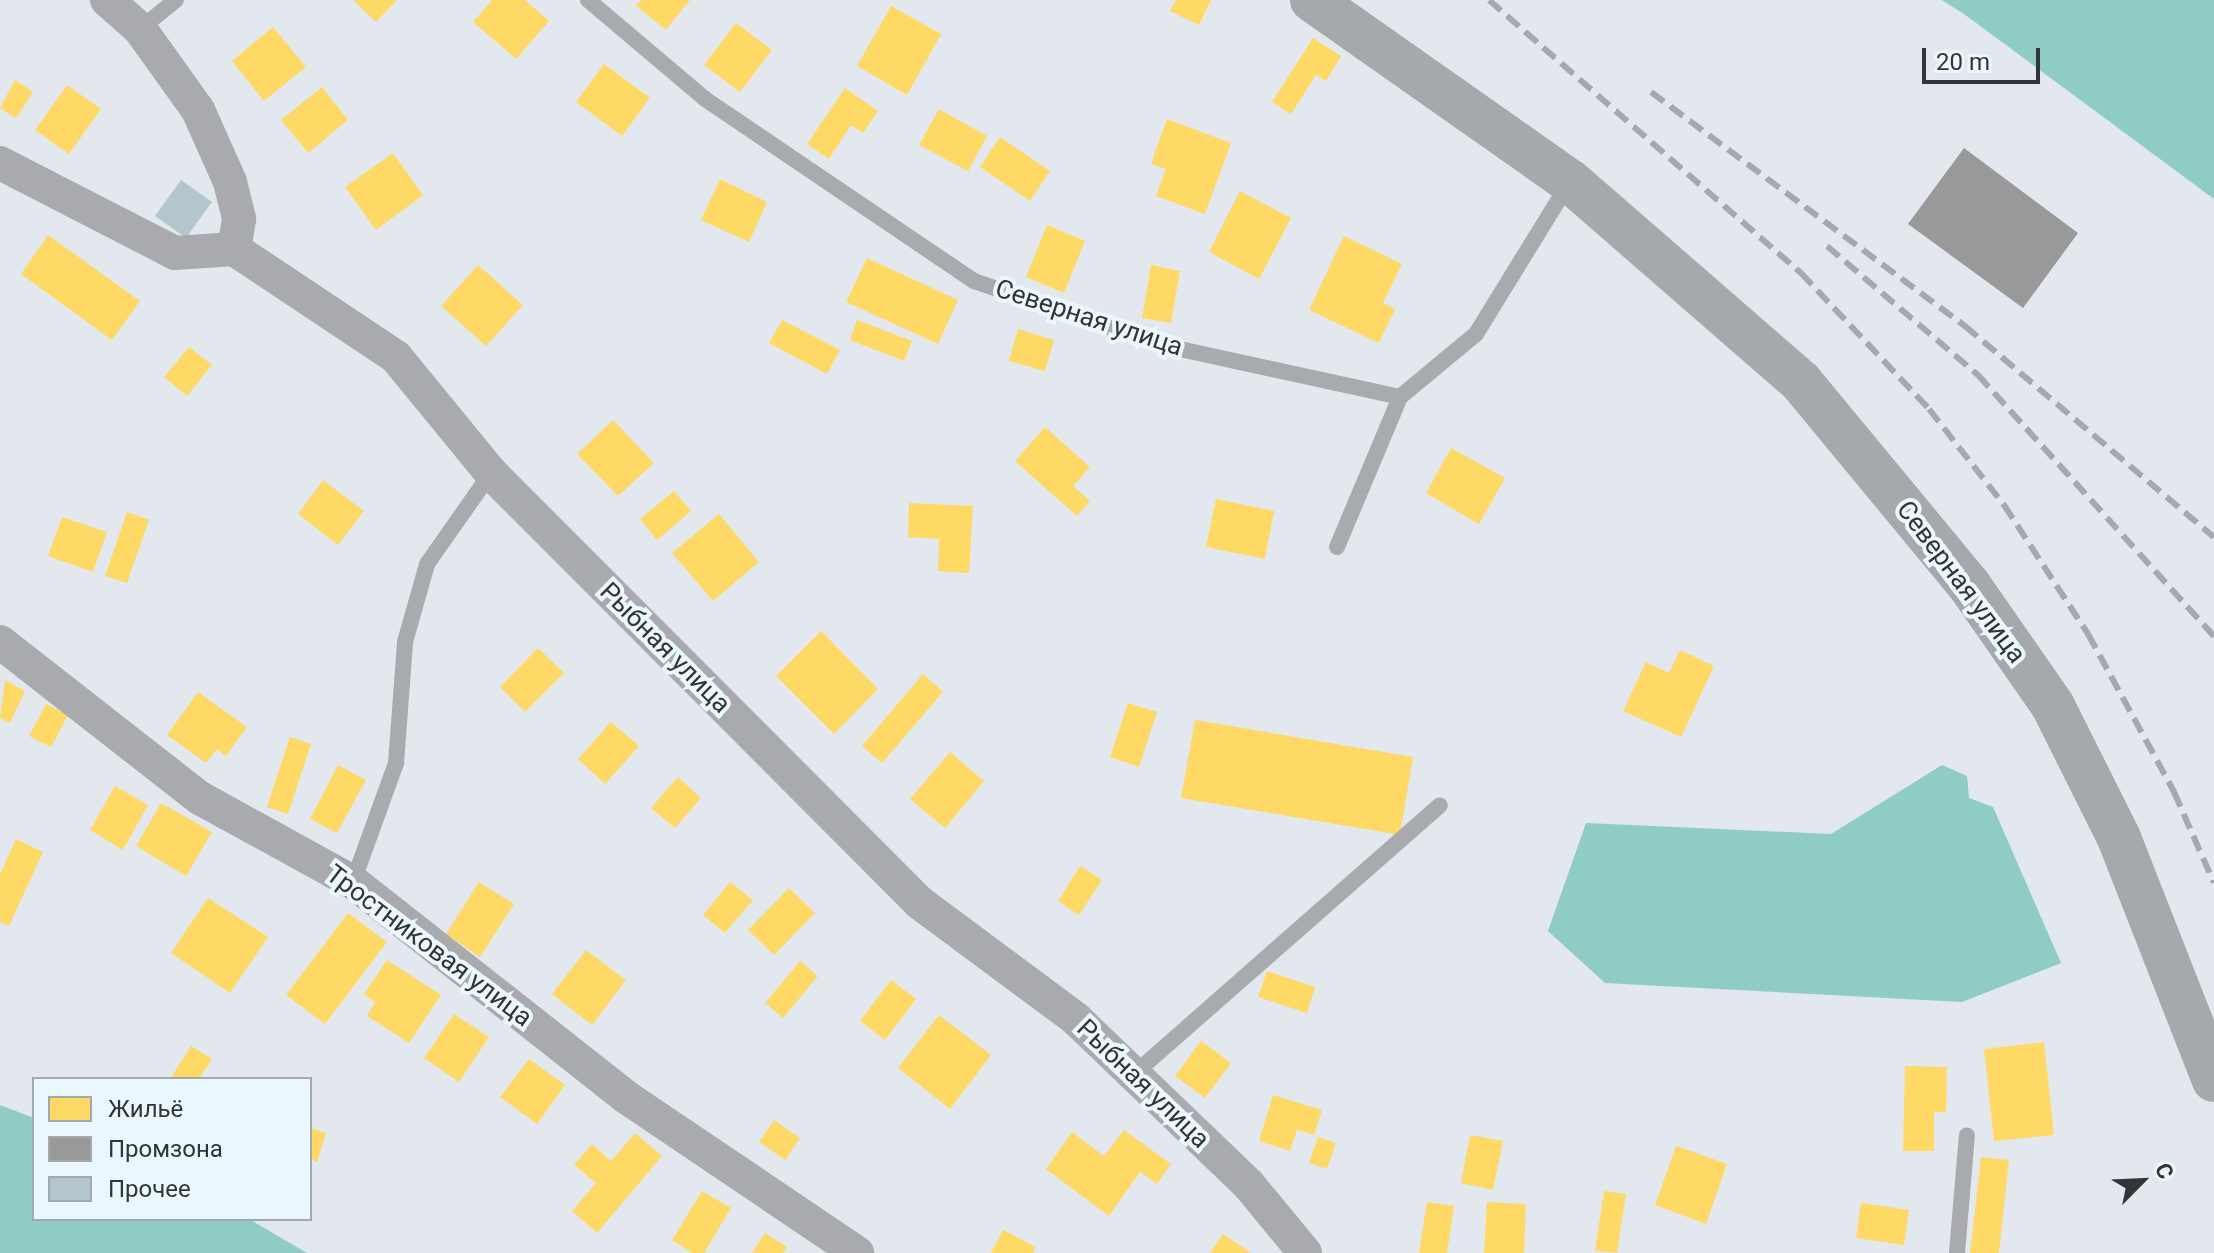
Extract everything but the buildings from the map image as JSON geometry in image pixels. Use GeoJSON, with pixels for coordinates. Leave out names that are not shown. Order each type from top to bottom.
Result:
{"type":"FeatureCollection","features":[{"type":"Feature","properties":{"kind":"street"},"geometry":{"type":"LineString","coordinates":[[0,163],[37,188],[175,253],[234,249],[239,219],[230,182],[198,110],[140,29],[107,0]]}},
{"type":"Feature","properties":{"kind":"street","name":"Северная улица"},"geometry":{"type":"LineString","coordinates":[[1312,0],[1570,181],[1801,382],[1969,585],[2053,706],[2119,838],[2214,1080]]}},
{"type":"Feature","properties":{"kind":"street","name":"Рыбная улица"},"geometry":{"type":"LineString","coordinates":[[234,249],[396,357],[491,473],[920,903],[1076,1019],[1249,1185],[1305,1253]]}},
{"type":"Feature","properties":{"kind":"street","name":"Тростниковая улица"},"geometry":{"type":"LineString","coordinates":[[0,642],[200,798],[353,882],[626,1097],[857,1253]]}},
{"type":"Feature","properties":{"kind":"lane"},"geometry":{"type":"LineString","coordinates":[[140,29],[176,0]]}},
{"type":"Feature","properties":{"kind":"lane","name":"Северная улица"},"geometry":{"type":"LineString","coordinates":[[588,0],[705,99],[974,281],[1157,344],[1400,397]]}},
{"type":"Feature","properties":{"kind":"lane"},"geometry":{"type":"LineString","coordinates":[[1337,547],[1400,397],[1476,334],[1570,181]]}},
{"type":"Feature","properties":{"kind":"lane"},"geometry":{"type":"LineString","coordinates":[[353,882],[396,763],[405,642],[427,564],[491,473]]}},
{"type":"Feature","properties":{"kind":"lane"},"geometry":{"type":"LineString","coordinates":[[1134,1074],[1440,805]]}},
{"type":"Feature","properties":{"kind":"lane"},"geometry":{"type":"LineString","coordinates":[[1957,1253],[1967,1135]]}},
{"type":"Feature","properties":{"kind":"shaded area"},"geometry":{"type":"Polygon","coordinates":[[[1942,0],[2214,0],[2214,199],[1964,14],[1942,0]]]}},
{"type":"Feature","properties":{"kind":"shaded area"},"geometry":{"type":"Polygon","coordinates":[[[1942,765],[1967,776],[1969,798],[1993,807],[2061,963],[1962,1002],[1605,983],[1548,931],[1586,823],[1831,834],[1942,765]]]}},
{"type":"Feature","properties":{"kind":"shaded area"},"geometry":{"type":"Polygon","coordinates":[[[0,1105],[32,1117],[32,1221],[252,1221],[307,1253],[0,1253],[0,1105]]]}},
{"type":"Feature","properties":{"kind":"railway"},"geometry":{"type":"LineString","coordinates":[[1489,0],[1801,273],[1929,409],[2004,505],[2088,634],[2174,792],[2214,883]]}},
{"type":"Feature","properties":{"kind":"railway"},"geometry":{"type":"LineString","coordinates":[[1651,92],[1965,326],[2214,537]]}},
{"type":"Feature","properties":{"kind":"railway"},"geometry":{"type":"LineString","coordinates":[[1827,246],[1978,375],[2214,636]]}}]}
